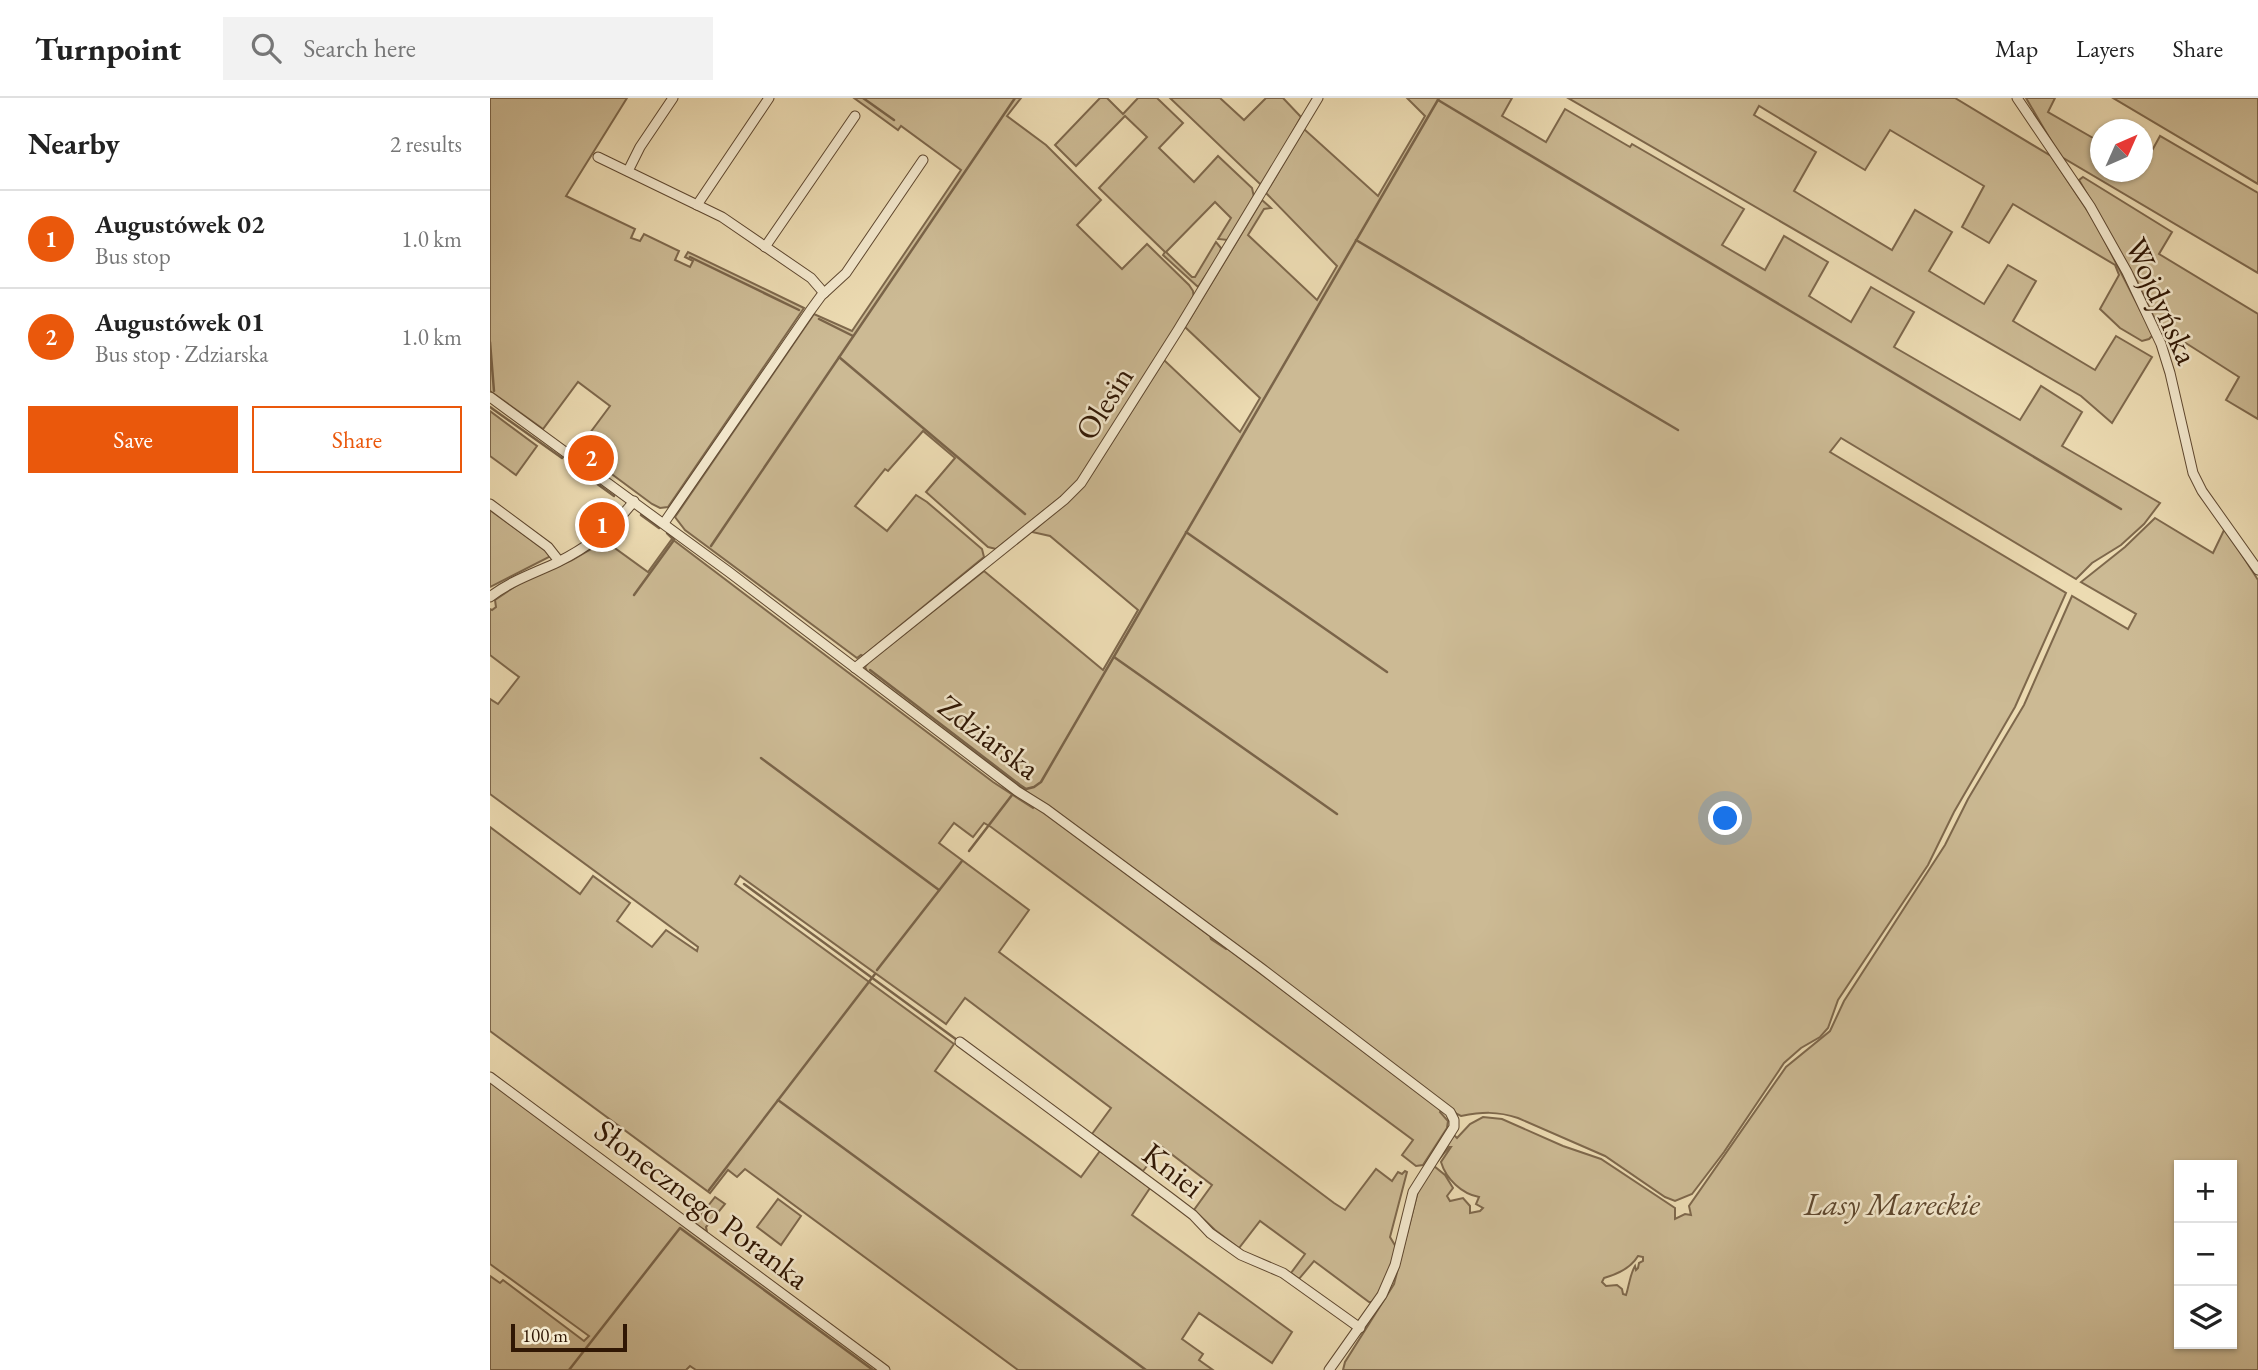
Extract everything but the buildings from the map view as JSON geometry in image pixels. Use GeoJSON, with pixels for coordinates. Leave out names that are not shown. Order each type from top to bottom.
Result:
{"type":"FeatureCollection","features":[{"type":"Feature","properties":{"kind":"street"},"geometry":{"type":"LineString","coordinates":[[628,171],[639,147],[673,98]]}},
{"type":"Feature","properties":{"kind":"street"},"geometry":{"type":"LineString","coordinates":[[696,205],[769,98]]}},
{"type":"Feature","properties":{"kind":"street","name":"Olesin"},"geometry":{"type":"LineString","coordinates":[[855,668],[1064,500],[1081,483],[1178,330],[1318,98]]}},
{"type":"Feature","properties":{"kind":"street","name":"Wojdyńska"},"geometry":{"type":"LineString","coordinates":[[2017,98],[2090,206],[2127,272],[2161,344],[2171,373],[2193,473],[2202,491],[2258,570]]}},
{"type":"Feature","properties":{"kind":"street"},"geometry":{"type":"LineString","coordinates":[[765,247],[855,116]]}},
{"type":"Feature","properties":{"kind":"street"},"geometry":{"type":"LineString","coordinates":[[598,157],[722,217],[811,278],[824,293]]}},
{"type":"Feature","properties":{"kind":"street"},"geometry":{"type":"LineString","coordinates":[[664,523],[824,293],[846,273],[923,160]]}},
{"type":"Feature","properties":{"kind":"street","name":"Zdziarska"},"geometry":{"type":"LineString","coordinates":[[490,397],[664,523],[1017,791],[1046,809],[1261,968],[1445,1108],[1454,1121],[1452,1132],[1416,1186],[1390,1280],[1360,1328]]}},
{"type":"Feature","properties":{"kind":"street"},"geometry":{"type":"LineString","coordinates":[[490,597],[509,584],[559,561],[596,539],[634,501]]}},
{"type":"Feature","properties":{"kind":"street"},"geometry":{"type":"LineString","coordinates":[[490,504],[548,547],[559,561]]}},
{"type":"Feature","properties":{"kind":"street","name":"Kniei"},"geometry":{"type":"LineString","coordinates":[[960,1042],[1168,1196],[1241,1255],[1283,1273],[1360,1328]]}},
{"type":"Feature","properties":{"kind":"street","name":"Słonecznego Poranka"},"geometry":{"type":"LineString","coordinates":[[490,1077],[885,1370]]}},
{"type":"Feature","properties":{"kind":"street"},"geometry":{"type":"LineString","coordinates":[[1329,1370],[1360,1328]]}},
{"type":"Feature","properties":{"kind":"green space"},"geometry":{"type":"Polygon","coordinates":[[[490,98],[627,98],[566,196],[635,229],[631,238],[640,241],[644,234],[679,251],[675,260],[690,267],[693,261],[685,257],[688,252],[804,308],[668,507],[660,508],[652,504],[578,449],[610,406],[578,382],[543,429],[490,391],[490,98]]]}},
{"type":"Feature","properties":{"kind":"green space"},"geometry":{"type":"Polygon","coordinates":[[[854,98],[1021,98],[1007,116],[1046,145],[1101,200],[1077,225],[1122,269],[1147,244],[1189,285],[1194,300],[1072,488],[996,549],[988,547],[926,492],[955,458],[923,431],[888,471],[885,469],[855,506],[887,531],[916,495],[982,549],[984,557],[863,656],[857,658],[685,530],[675,517],[814,314],[852,331],[961,170],[901,126],[898,130],[854,98]]]}},
{"type":"Feature","properties":{"kind":"green space"},"geometry":{"type":"Polygon","coordinates":[[[1100,98],[1107,98],[1123,114],[1138,98],[1157,98],[1183,123],[1159,148],[1194,182],[1218,156],[1252,188],[1254,197],[1228,240],[1218,239],[1231,218],[1215,202],[1166,252],[1195,277],[1216,242],[1221,248],[1220,254],[1198,287],[1163,255],[1165,252],[1099,188],[1147,137],[1125,116],[1076,166],[1055,145],[1100,98]]]}},
{"type":"Feature","properties":{"kind":"green space"},"geometry":{"type":"Polygon","coordinates":[[[1170,98],[1220,98],[1244,120],[1266,98],[1283,98],[1301,117],[1264,183],[1260,184],[1170,98]]]}},
{"type":"Feature","properties":{"kind":"green space"},"geometry":{"type":"Polygon","coordinates":[[[1407,98],[1512,98],[1502,116],[1546,142],[1565,109],[1630,147],[1632,144],[1744,209],[1722,245],[1765,270],[1784,236],[1828,262],[1809,296],[1851,322],[1871,287],[1914,312],[1894,347],[2020,420],[2041,386],[2082,412],[2062,446],[2160,503],[2144,524],[2121,545],[2092,563],[2076,579],[1841,438],[1830,452],[2066,593],[2015,707],[1954,812],[1928,865],[1838,1000],[1828,1028],[1784,1063],[1692,1194],[1675,1201],[1605,1156],[1518,1118],[1496,1113],[1461,1116],[1457,1114],[940,727],[865,667],[984,571],[1103,670],[1138,610],[1050,536],[1032,532],[1072,496],[1093,472],[1164,360],[1240,432],[1260,398],[1185,327],[1262,200],[1271,208],[1264,209],[1248,235],[1317,300],[1337,266],[1266,193],[1304,129],[1378,196],[1425,116],[1407,98]]]}},
{"type":"Feature","properties":{"kind":"green space"},"geometry":{"type":"Polygon","coordinates":[[[1568,98],[1955,98],[2051,156],[2095,222],[2153,335],[2149,339],[2142,341],[2120,328],[2100,309],[2119,275],[2115,265],[2013,204],[1989,243],[1962,227],[1984,186],[1890,130],[1865,170],[1759,106],[1754,115],[1816,152],[1794,191],[1892,250],[1915,210],[1952,232],[1929,271],[1984,304],[2008,265],[2036,281],[2013,321],[2095,370],[2116,336],[2152,357],[2112,423],[2081,396],[1568,98]]]}},
{"type":"Feature","properties":{"kind":"green space"},"geometry":{"type":"Polygon","coordinates":[[[2026,98],[2055,98],[2048,112],[2090,136],[2090,174],[2060,156],[2026,98]]]}},
{"type":"Feature","properties":{"kind":"green space"},"geometry":{"type":"Polygon","coordinates":[[[2113,98],[2258,98],[2258,184],[2153,122],[2153,119],[2148,119],[2113,98]]]}},
{"type":"Feature","properties":{"kind":"green space"},"geometry":{"type":"Polygon","coordinates":[[[2160,136],[2258,193],[2258,273],[2104,182],[2153,182],[2153,149],[2160,136]]]}},
{"type":"Feature","properties":{"kind":"green space"},"geometry":{"type":"Polygon","coordinates":[[[2083,177],[2172,232],[2159,254],[2258,314],[2258,419],[2226,400],[2239,377],[2167,331],[2163,337],[2137,281],[2079,180],[2083,177]]]}},
{"type":"Feature","properties":{"kind":"green space"},"geometry":{"type":"Polygon","coordinates":[[[490,411],[537,446],[516,475],[490,456],[490,411]]]}},
{"type":"Feature","properties":{"kind":"green space"},"geometry":{"type":"Polygon","coordinates":[[[490,510],[551,556],[490,587],[490,510]]]}},
{"type":"Feature","properties":{"kind":"green space","name":"Lasy Mareckie"},"geometry":{"type":"Polygon","coordinates":[[[2155,518],[2213,553],[2225,528],[2258,580],[2258,1370],[1343,1370],[1345,1362],[1394,1284],[1418,1191],[1434,1166],[1454,1135],[1457,1138],[1470,1124],[1483,1117],[1502,1119],[1563,1146],[1601,1159],[1675,1208],[1675,1219],[1685,1214],[1691,1215],[1689,1206],[1786,1067],[1830,1031],[1844,1001],[1945,845],[1968,799],[2024,705],[2072,596],[2128,629],[2136,614],[2081,582],[2125,547],[2155,518]],[[1449,1147],[1434,1166],[1445,1175],[1453,1188],[1447,1196],[1450,1201],[1463,1198],[1470,1206],[1470,1213],[1480,1211],[1483,1208],[1476,1204],[1479,1197],[1461,1189],[1443,1168],[1441,1162],[1449,1147]],[[1638,1256],[1624,1270],[1604,1278],[1602,1282],[1606,1286],[1617,1285],[1626,1295],[1633,1269],[1635,1266],[1636,1270],[1638,1268],[1643,1257],[1638,1256]]]}},
{"type":"Feature","properties":{"kind":"green space"},"geometry":{"type":"Polygon","coordinates":[[[672,539],[993,782],[1051,817],[1441,1110],[1448,1121],[1447,1128],[1423,1165],[1416,1166],[1402,1155],[1413,1140],[991,827],[984,823],[973,837],[954,823],[939,843],[1029,910],[999,952],[1334,1203],[1345,1210],[1376,1169],[1392,1181],[1398,1172],[1407,1172],[1390,1237],[1396,1247],[1391,1267],[1374,1302],[1369,1302],[1314,1261],[1299,1279],[1291,1273],[1305,1254],[1260,1221],[1239,1248],[1194,1210],[1212,1185],[1162,1147],[1143,1171],[1092,1134],[1111,1108],[965,998],[946,1024],[740,876],[735,884],[954,1044],[935,1071],[1081,1177],[1100,1151],[1150,1188],[1132,1215],[1292,1332],[1272,1363],[1199,1313],[1182,1339],[1203,1354],[1199,1360],[1213,1370],[1018,1370],[745,1169],[737,1177],[728,1170],[710,1193],[490,1031],[490,827],[580,894],[593,876],[630,903],[617,921],[652,947],[666,930],[697,951],[698,947],[490,794],[490,699],[498,704],[519,677],[490,655],[490,609],[496,607],[495,600],[520,583],[572,560],[605,541],[648,572],[672,539]]]}},
{"type":"Feature","properties":{"kind":"green space"},"geometry":{"type":"Polygon","coordinates":[[[490,1082],[879,1370],[696,1370],[690,1366],[686,1370],[490,1370],[490,1276],[500,1283],[503,1280],[584,1341],[589,1336],[490,1264],[490,1082]]]}},
{"type":"Feature","properties":{"kind":"green space"},"geometry":{"type":"Polygon","coordinates":[[[715,1197],[725,1204],[706,1227],[707,1232],[692,1221],[697,1220],[715,1197]]]}},
{"type":"Feature","properties":{"kind":"green space"},"geometry":{"type":"Polygon","coordinates":[[[778,1199],[801,1216],[781,1245],[757,1227],[778,1199]]]}},
{"type":"Feature","properties":{"kind":"waterway"},"geometry":{"type":"LineString","coordinates":[[863,98],[894,120]]}},
{"type":"Feature","properties":{"kind":"waterway"},"geometry":{"type":"LineString","coordinates":[[711,546],[1015,98]]}},
{"type":"Feature","properties":{"kind":"waterway"},"geometry":{"type":"LineString","coordinates":[[870,670],[1026,789],[1041,782],[1439,98]]}},
{"type":"Feature","properties":{"kind":"waterway"},"geometry":{"type":"LineString","coordinates":[[1438,100],[2121,509]]}},
{"type":"Feature","properties":{"kind":"waterway"},"geometry":{"type":"LineString","coordinates":[[1356,240],[1678,430]]}},
{"type":"Feature","properties":{"kind":"waterway"},"geometry":{"type":"LineString","coordinates":[[690,257],[799,310]]}},
{"type":"Feature","properties":{"kind":"waterway"},"geometry":{"type":"LineString","coordinates":[[819,319],[853,336]]}},
{"type":"Feature","properties":{"kind":"waterway"},"geometry":{"type":"LineString","coordinates":[[490,342],[494,391]]}},
{"type":"Feature","properties":{"kind":"waterway"},"geometry":{"type":"LineString","coordinates":[[839,357],[1025,514]]}},
{"type":"Feature","properties":{"kind":"waterway"},"geometry":{"type":"LineString","coordinates":[[490,407],[562,458]]}},
{"type":"Feature","properties":{"kind":"waterway"},"geometry":{"type":"LineString","coordinates":[[568,462],[584,474]]}},
{"type":"Feature","properties":{"kind":"waterway"},"geometry":{"type":"LineString","coordinates":[[589,478],[614,496]]}},
{"type":"Feature","properties":{"kind":"waterway"},"geometry":{"type":"LineString","coordinates":[[641,515],[659,528]]}},
{"type":"Feature","properties":{"kind":"waterway"},"geometry":{"type":"LineString","coordinates":[[1186,532],[1387,672]]}},
{"type":"Feature","properties":{"kind":"waterway"},"geometry":{"type":"LineString","coordinates":[[634,595],[674,540],[667,533]]}},
{"type":"Feature","properties":{"kind":"waterway"},"geometry":{"type":"LineString","coordinates":[[1114,657],[1337,814]]}},
{"type":"Feature","properties":{"kind":"waterway"},"geometry":{"type":"LineString","coordinates":[[761,758],[939,890]]}},
{"type":"Feature","properties":{"kind":"waterway"},"geometry":{"type":"LineString","coordinates":[[969,851],[1012,795]]}},
{"type":"Feature","properties":{"kind":"waterway"},"geometry":{"type":"LineString","coordinates":[[877,970],[962,861]]}},
{"type":"Feature","properties":{"kind":"waterway"},"geometry":{"type":"LineString","coordinates":[[744,884],[957,1040]]}},
{"type":"Feature","properties":{"kind":"waterway"},"geometry":{"type":"LineString","coordinates":[[709,1190],[875,974]]}},
{"type":"Feature","properties":{"kind":"waterway"},"geometry":{"type":"LineString","coordinates":[[778,1100],[1146,1370]]}},
{"type":"Feature","properties":{"kind":"waterway"},"geometry":{"type":"LineString","coordinates":[[569,1370],[680,1228],[873,1370]]}},
{"type":"Feature","properties":{"kind":"place","name":"Augustówek 01"},"geometry":{"type":"Point","coordinates":[591,458]}},
{"type":"Feature","properties":{"kind":"place","name":"Augustówek 02"},"geometry":{"type":"Point","coordinates":[602,525]}}]}
